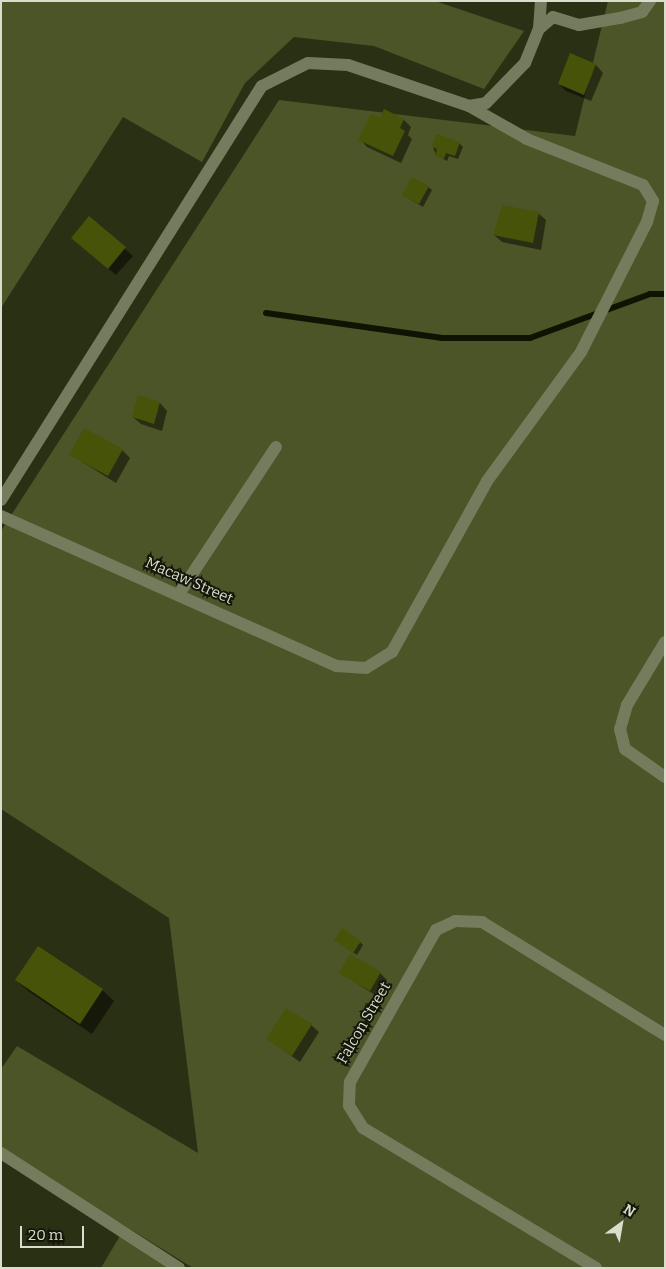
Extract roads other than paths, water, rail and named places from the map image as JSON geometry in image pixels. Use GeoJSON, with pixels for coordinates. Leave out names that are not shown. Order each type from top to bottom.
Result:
{"type":"FeatureCollection","features":[{"type":"Feature","properties":{"kind":"street"},"geometry":{"type":"LineString","coordinates":[[1,500],[262,86],[308,63],[348,65],[469,106],[486,103],[502,90],[525,63],[539,29],[541,1]]}},
{"type":"Feature","properties":{"kind":"street"},"geometry":{"type":"LineString","coordinates":[[539,29],[553,18],[579,24],[620,18],[642,12],[650,1]]}},
{"type":"Feature","properties":{"kind":"street","name":"Macaw Street"},"geometry":{"type":"LineString","coordinates":[[1,516],[337,666],[366,668],[392,652],[487,481],[580,352],[647,222],[653,201],[643,185],[527,139],[469,106]]}},
{"type":"Feature","properties":{"kind":"street"},"geometry":{"type":"LineString","coordinates":[[179,594],[276,447]]}},
{"type":"Feature","properties":{"kind":"street"},"geometry":{"type":"LineString","coordinates":[[665,642],[627,704],[620,728],[625,749],[665,777]]}},
{"type":"Feature","properties":{"kind":"street","name":"Falcon Street"},"geometry":{"type":"LineString","coordinates":[[596,1268],[363,1128],[349,1106],[350,1082],[436,930],[455,921],[482,922],[665,1035]]}},
{"type":"Feature","properties":{"kind":"street"},"geometry":{"type":"LineString","coordinates":[[1,1153],[179,1268]]}},
{"type":"Feature","properties":{"kind":"waterway"},"geometry":{"type":"LineString","coordinates":[[266,313],[442,338],[530,338],[650,294],[665,294]]}}]}
